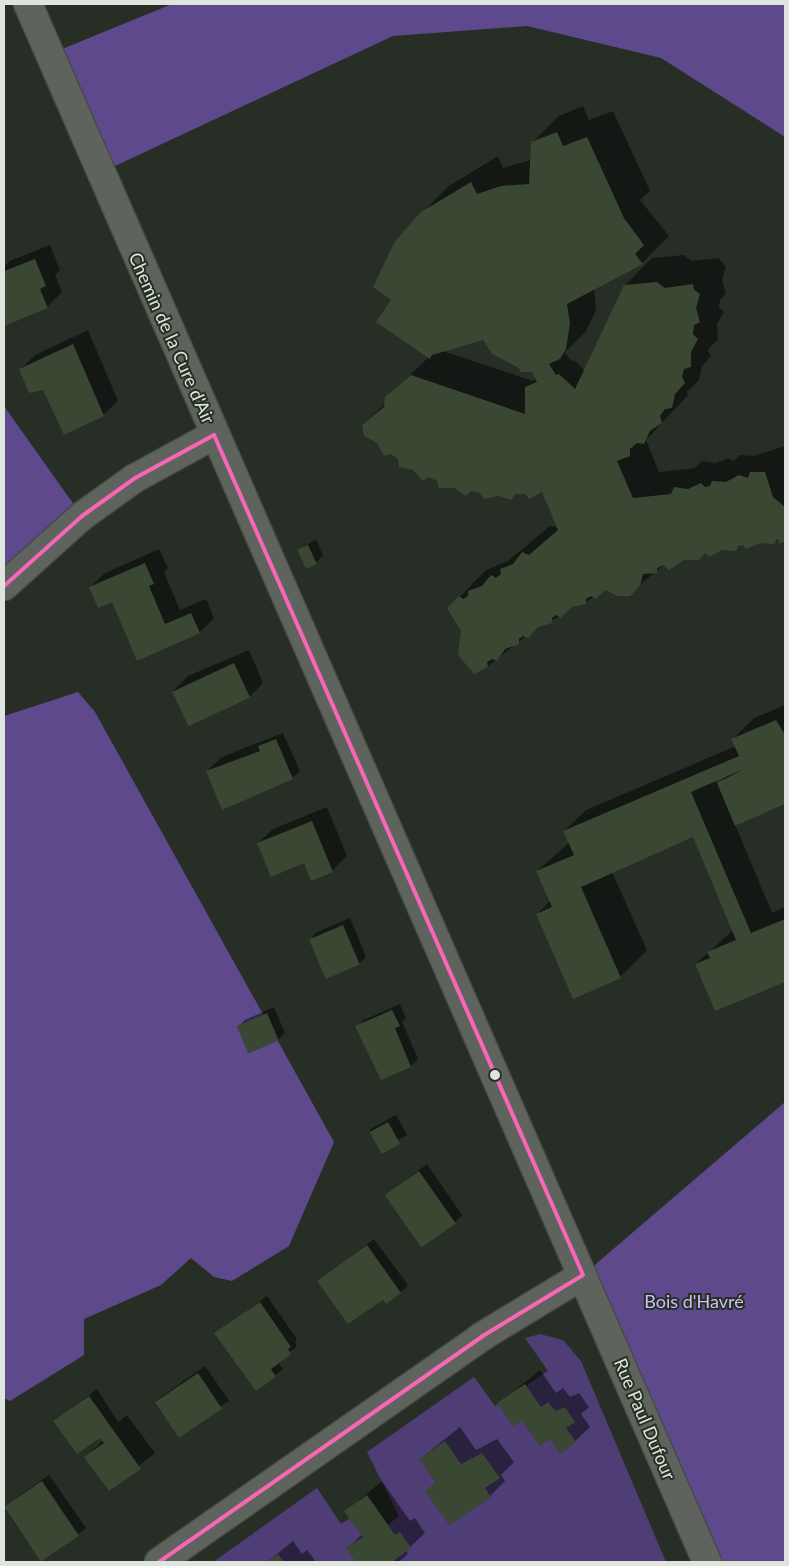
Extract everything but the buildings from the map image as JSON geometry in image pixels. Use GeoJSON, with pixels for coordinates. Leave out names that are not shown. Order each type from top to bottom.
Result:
{"type":"FeatureCollection","features":[{"type":"Feature","properties":{"kind":"street","name":"Chemin de la Cure d'Air"},"geometry":{"type":"LineString","coordinates":[[28,4],[214,435],[583,1275]]}},
{"type":"Feature","properties":{"kind":"street"},"geometry":{"type":"LineString","coordinates":[[4,586],[82,516],[135,478],[214,435]]}},
{"type":"Feature","properties":{"kind":"street"},"geometry":{"type":"LineString","coordinates":[[159,1562],[481,1338],[583,1275]]}},
{"type":"Feature","properties":{"kind":"street","name":"Rue Paul Dufour"},"geometry":{"type":"LineString","coordinates":[[583,1275],[707,1562]]}},
{"type":"Feature","properties":{"kind":"shaded area"},"geometry":{"type":"Polygon","coordinates":[[[540,1334],[563,1340],[581,1361],[666,1562],[213,1562],[317,1488],[341,1524],[373,1504],[388,1525],[399,1516],[367,1452],[474,1377],[495,1406],[548,1371],[525,1338],[540,1334]]]}},
{"type":"Feature","properties":{"kind":"green space"},"geometry":{"type":"Polygon","coordinates":[[[172,4],[785,4],[785,137],[661,58],[527,26],[393,36],[100,173],[50,54],[172,4]]]}},
{"type":"Feature","properties":{"kind":"green space"},"geometry":{"type":"Polygon","coordinates":[[[4,406],[82,516],[4,586],[4,406]]]}},
{"type":"Feature","properties":{"kind":"green space"},"geometry":{"type":"Polygon","coordinates":[[[78,692],[95,712],[334,1142],[289,1246],[232,1281],[214,1277],[191,1258],[161,1285],[84,1319],[84,1355],[10,1401],[4,1398],[4,716],[78,692]]]}},
{"type":"Feature","properties":{"kind":"green space","name":"Bois d'Havré"},"geometry":{"type":"Polygon","coordinates":[[[785,1102],[785,1562],[707,1562],[583,1275],[785,1102]]]}},
{"type":"Feature","properties":{"kind":"transit line"},"geometry":{"type":"LineString","coordinates":[[214,435],[583,1275]]}},
{"type":"Feature","properties":{"kind":"transit line"},"geometry":{"type":"LineString","coordinates":[[4,586],[82,516],[135,478],[214,435]]}},
{"type":"Feature","properties":{"kind":"transit line"},"geometry":{"type":"LineString","coordinates":[[159,1562],[481,1337],[583,1275]]}}]}
